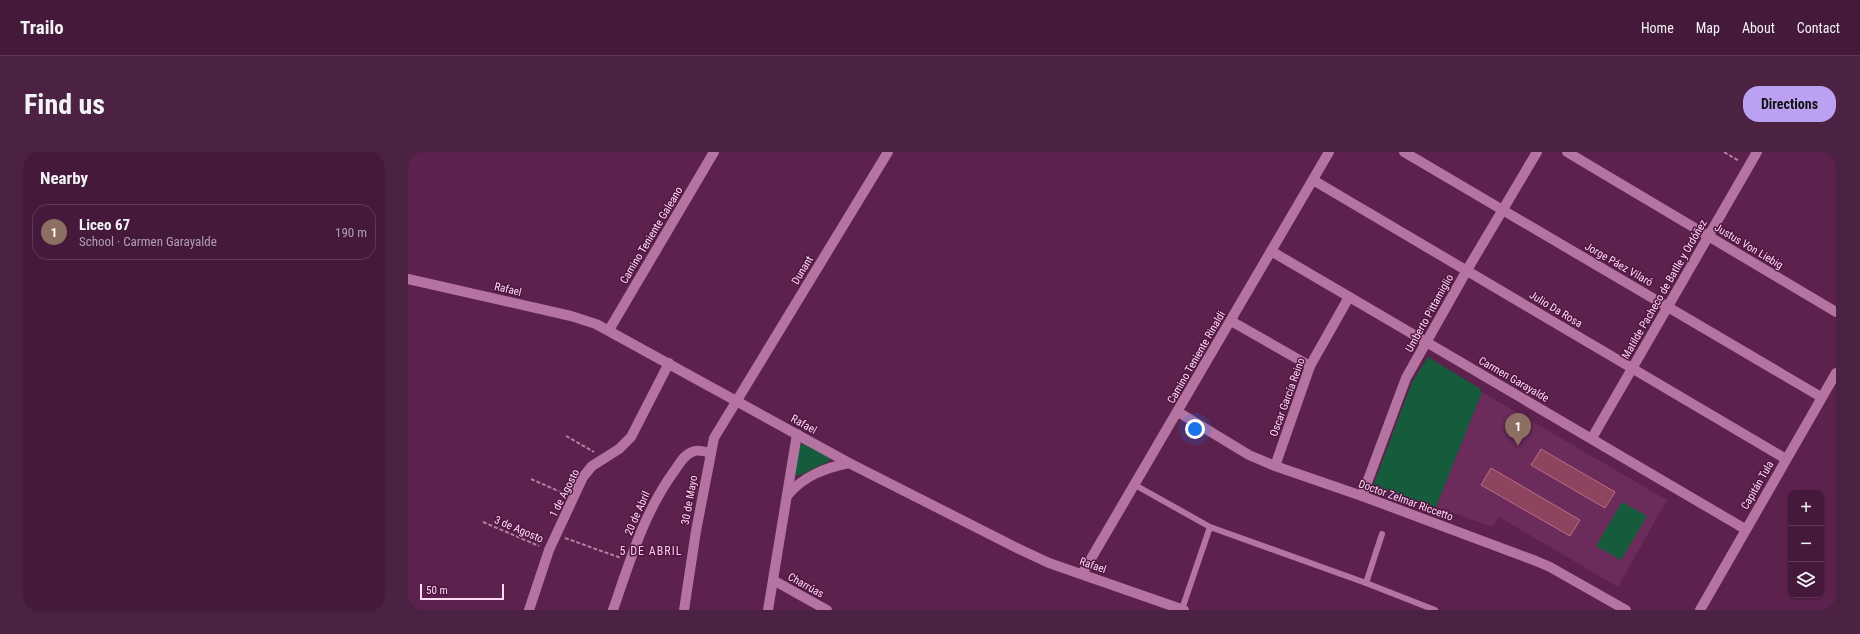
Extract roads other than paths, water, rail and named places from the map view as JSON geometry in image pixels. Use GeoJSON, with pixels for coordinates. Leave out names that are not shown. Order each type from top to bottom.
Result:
{"type":"FeatureCollection","features":[{"type":"Feature","properties":{"kind":"street","name":"Camino Teniente Galeano"},"geometry":{"type":"LineString","coordinates":[[609,330],[714,152]]}},
{"type":"Feature","properties":{"kind":"street","name":"Dunant"},"geometry":{"type":"LineString","coordinates":[[738,400],[888,152]]}},
{"type":"Feature","properties":{"kind":"street","name":"Camino Teniente Rinaldi"},"geometry":{"type":"LineString","coordinates":[[1082,574],[1329,152]]}},
{"type":"Feature","properties":{"kind":"street","name":"Jorge Páez Vilaró"},"geometry":{"type":"LineString","coordinates":[[1404,152],[1821,397]]}},
{"type":"Feature","properties":{"kind":"street","name":"Umberto Pittamiglio"},"geometry":{"type":"LineString","coordinates":[[1362,496],[1406,378],[1467,270],[1537,152]]}},
{"type":"Feature","properties":{"kind":"street","name":"Justus Von Liebig"},"geometry":{"type":"LineString","coordinates":[[1567,152],[1836,312]]}},
{"type":"Feature","properties":{"kind":"street","name":"Matilde Pacheco de Batlle y Ordóñez"},"geometry":{"type":"LineString","coordinates":[[1592,438],[1757,152]]}},
{"type":"Feature","properties":{"kind":"street","name":"Julio Da Rosa"},"geometry":{"type":"LineString","coordinates":[[1313,180],[1786,459]]}},
{"type":"Feature","properties":{"kind":"street","name":"Carmen Garayalde"},"geometry":{"type":"LineString","coordinates":[[1271,251],[1745,529]]}},
{"type":"Feature","properties":{"kind":"street","name":"Rafael"},"geometry":{"type":"LineString","coordinates":[[408,279],[571,316],[609,330],[738,400],[849,463],[1019,550],[1183,610]]}},
{"type":"Feature","properties":{"kind":"street","name":"Oscar García Reino"},"geometry":{"type":"LineString","coordinates":[[1275,466],[1310,366],[1349,297]]}},
{"type":"Feature","properties":{"kind":"street"},"geometry":{"type":"LineString","coordinates":[[1231,321],[1310,366]]}},
{"type":"Feature","properties":{"kind":"street","name":"1 de Agosto"},"geometry":{"type":"LineString","coordinates":[[529,610],[550,550],[574,495],[592,466],[604,457],[619,449],[631,437],[669,363]]}},
{"type":"Feature","properties":{"kind":"street","name":"Capitán Tula"},"geometry":{"type":"LineString","coordinates":[[1700,610],[1745,529],[1836,373]]}},
{"type":"Feature","properties":{"kind":"street","name":"30 de Mayo"},"geometry":{"type":"LineString","coordinates":[[684,610],[710,453],[714,438],[738,400]]}},
{"type":"Feature","properties":{"kind":"street","name":"Doctor Zelmar Riccetto"},"geometry":{"type":"LineString","coordinates":[[1178,412],[1249,454],[1275,466],[1362,496],[1550,567],[1626,610]]}},
{"type":"Feature","properties":{"kind":"street"},"geometry":{"type":"LineString","coordinates":[[768,610],[797,434]]}},
{"type":"Feature","properties":{"kind":"street","name":"20 de Abril"},"geometry":{"type":"LineString","coordinates":[[613,610],[646,518],[661,488],[684,458],[693,451],[710,453]]}},
{"type":"Feature","properties":{"kind":"street"},"geometry":{"type":"LineString","coordinates":[[787,496],[802,480],[832,466],[849,463]]}},
{"type":"Feature","properties":{"kind":"street","name":"Charrúas"},"geometry":{"type":"LineString","coordinates":[[773,580],[827,610]]}},
{"type":"Feature","properties":{"kind":"lane"},"geometry":{"type":"LineString","coordinates":[[1135,485],[1210,527],[1366,583],[1435,610]]}},
{"type":"Feature","properties":{"kind":"lane"},"geometry":{"type":"LineString","coordinates":[[1183,610],[1210,527]]}},
{"type":"Feature","properties":{"kind":"lane"},"geometry":{"type":"LineString","coordinates":[[1366,583],[1382,534]]}},
{"type":"Feature","properties":{"kind":"place","name":"Liceo 67"},"geometry":{"type":"Point","coordinates":[1518,446]}},
{"type":"Feature","properties":{"kind":"district","name":"5 DE ABRIL"},"geometry":{"type":"Point","coordinates":[651,551]}}]}
